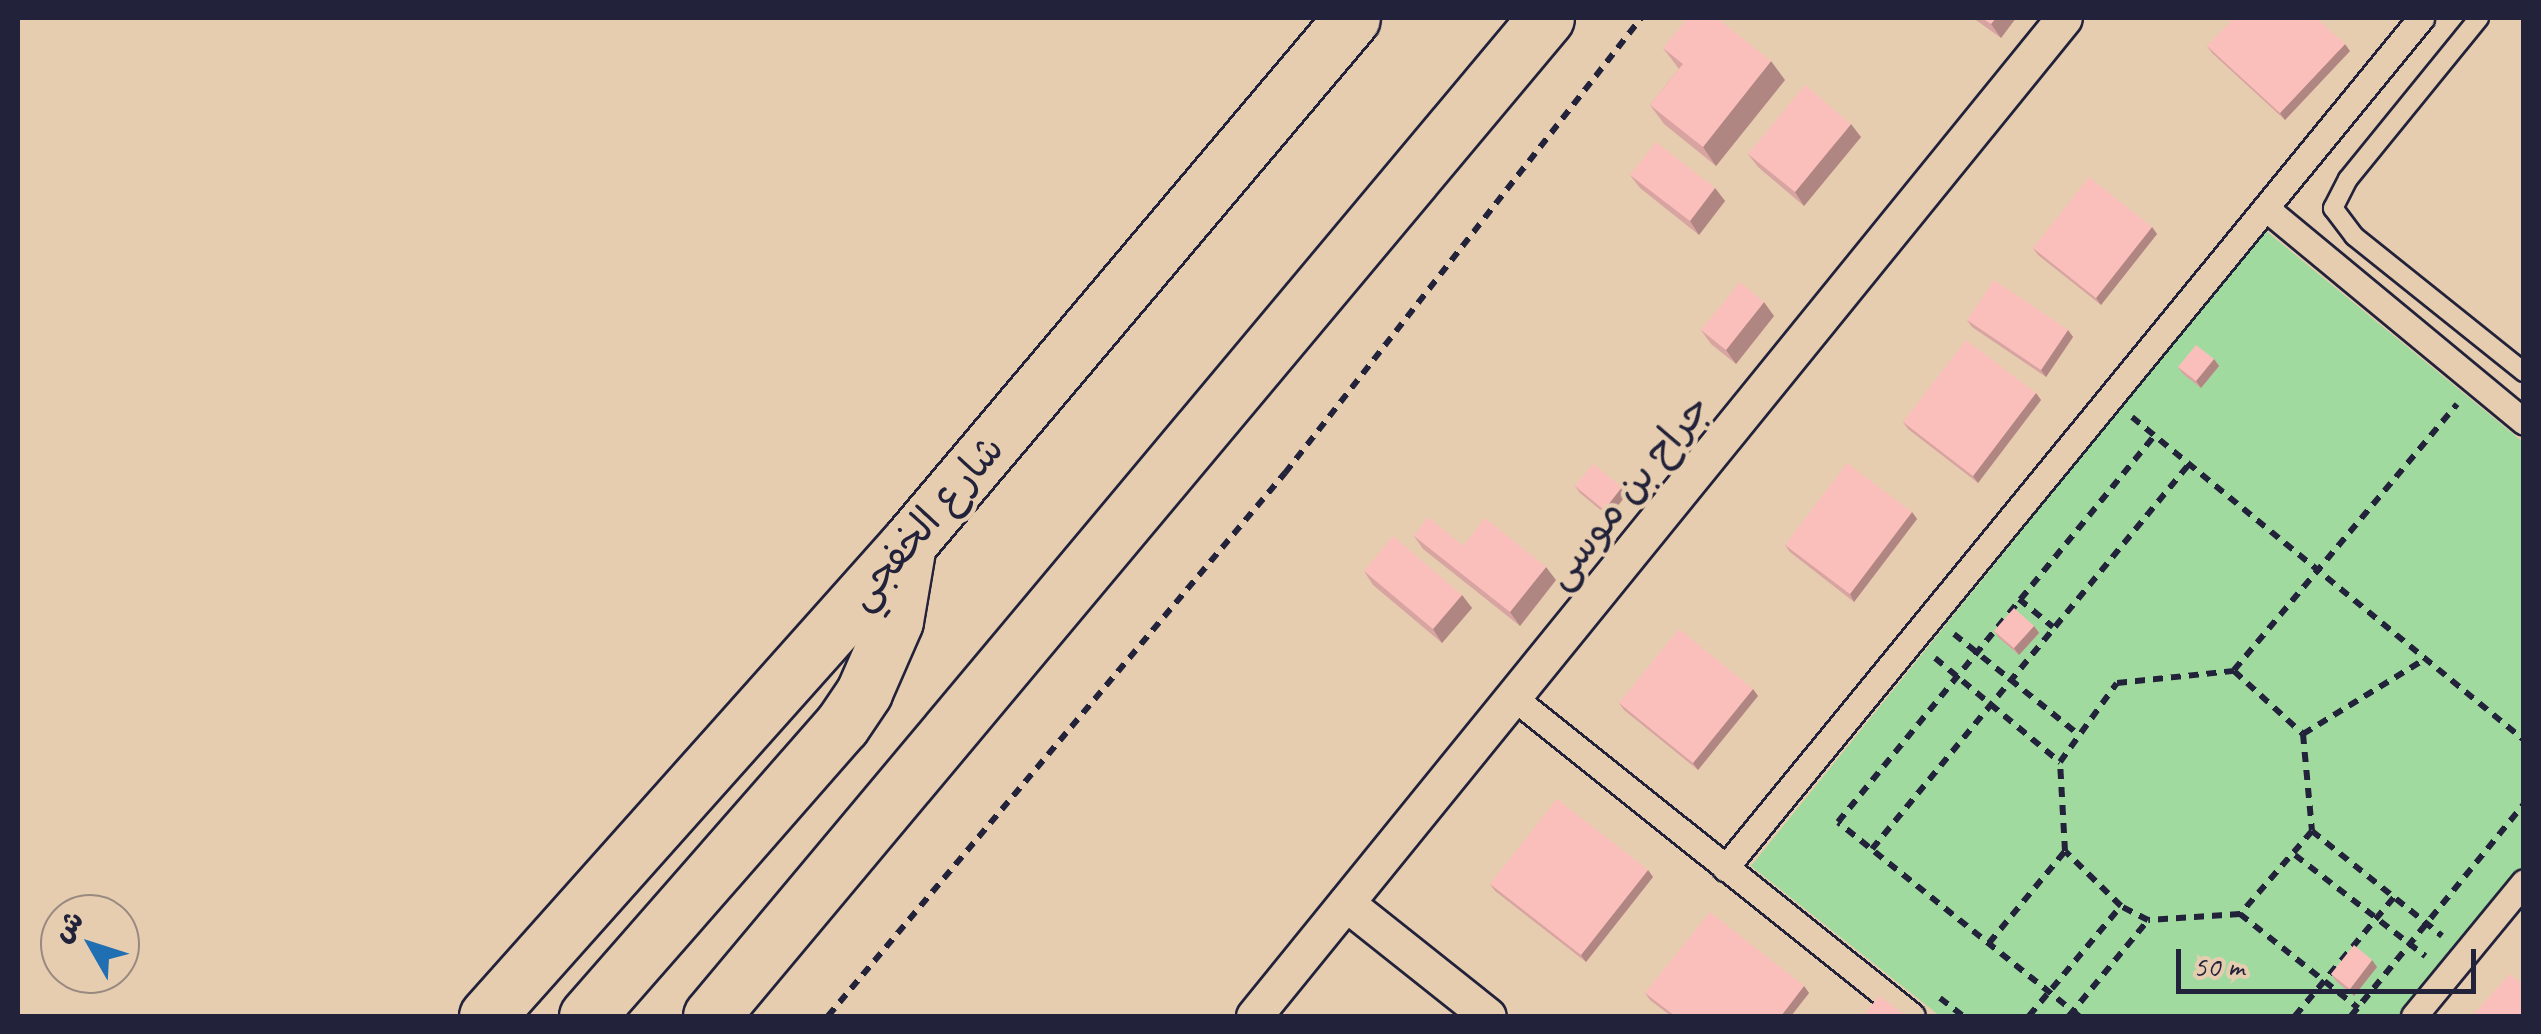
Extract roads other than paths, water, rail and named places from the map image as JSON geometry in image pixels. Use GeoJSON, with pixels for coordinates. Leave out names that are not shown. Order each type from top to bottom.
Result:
{"type":"FeatureCollection","features":[{"type":"Feature","properties":{"kind":"highway","name":"شارع الخفجي"},"geometry":{"type":"LineString","coordinates":[[487,1016],[908,544],[1352,18]]}},
{"type":"Feature","properties":{"kind":"highway"},"geometry":{"type":"LineString","coordinates":[[711,1016],[1546,18]]}},
{"type":"Feature","properties":{"kind":"highway"},"geometry":{"type":"LineString","coordinates":[[587,1016],[842,725],[895,621],[908,544]]}},
{"type":"Feature","properties":{"kind":"street","name":"جراح بن موسى"},"geometry":{"type":"LineString","coordinates":[[1254,1016],[2064,18]]}},
{"type":"Feature","properties":{"kind":"street"},"geometry":{"type":"LineString","coordinates":[[1725,868],[2268,210],[2421,18]]}},
{"type":"Feature","properties":{"kind":"street"},"geometry":{"type":"LineString","coordinates":[[2268,210],[2524,422]]}},
{"type":"Feature","properties":{"kind":"street"},"geometry":{"type":"LineString","coordinates":[[1514,698],[1912,1016]]}},
{"type":"Feature","properties":{"kind":"street"},"geometry":{"type":"LineString","coordinates":[[2414,1016],[2524,882]]}},
{"type":"Feature","properties":{"kind":"street"},"geometry":{"type":"LineString","coordinates":[[1346,904],[1488,1016]]}},
{"type":"Feature","properties":{"kind":"lane"},"geometry":{"type":"LineString","coordinates":[[2479,18],[2348,179],[2334,208],[2354,236],[2524,372]]}}]}
